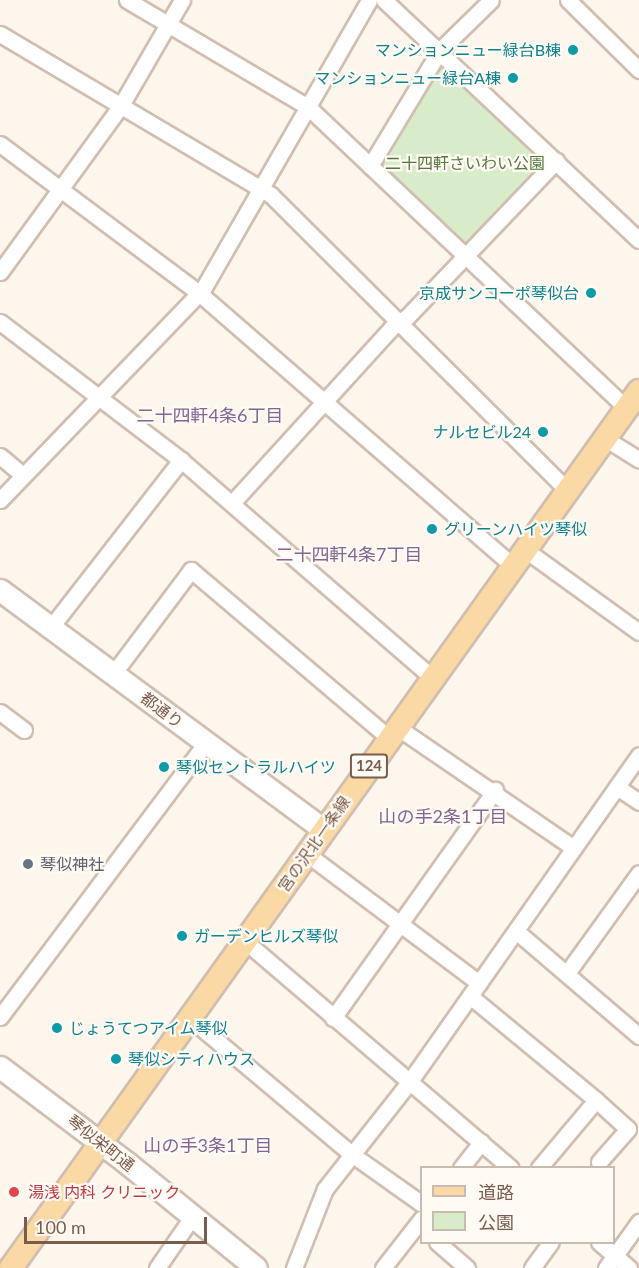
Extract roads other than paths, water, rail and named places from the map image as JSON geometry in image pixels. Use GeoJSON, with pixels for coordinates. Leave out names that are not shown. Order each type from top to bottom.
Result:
{"type":"FeatureCollection","features":[{"type":"Feature","properties":{"kind":"main road","name":"宮の沢北一条線"},"geometry":{"type":"LineString","coordinates":[[11,1268],[633,400]]}},
{"type":"Feature","properties":{"kind":"street"},"geometry":{"type":"LineString","coordinates":[[127,0],[308,107],[465,257],[633,400]]}},
{"type":"Feature","properties":{"kind":"street"},"geometry":{"type":"LineString","coordinates":[[0,272],[120,107],[182,0]]}},
{"type":"Feature","properties":{"kind":"street"},"geometry":{"type":"LineString","coordinates":[[0,500],[199,293],[308,107],[367,0]]}},
{"type":"Feature","properties":{"kind":"street"},"geometry":{"type":"LineString","coordinates":[[384,0],[440,50],[639,240]]}},
{"type":"Feature","properties":{"kind":"street"},"geometry":{"type":"LineString","coordinates":[[370,166],[440,50],[491,0]]}},
{"type":"Feature","properties":{"kind":"street"},"geometry":{"type":"LineString","coordinates":[[568,0],[639,70]]}},
{"type":"Feature","properties":{"kind":"street"},"geometry":{"type":"LineString","coordinates":[[0,34],[271,195],[569,492]]}},
{"type":"Feature","properties":{"kind":"street"},"geometry":{"type":"LineString","coordinates":[[0,144],[199,293],[324,402],[521,559],[639,632]]}},
{"type":"Feature","properties":{"kind":"street"},"geometry":{"type":"LineString","coordinates":[[232,503],[399,322],[465,257],[556,161]]}},
{"type":"Feature","properties":{"kind":"street"},"geometry":{"type":"LineString","coordinates":[[0,322],[100,395],[181,460],[433,678]]}},
{"type":"Feature","properties":{"kind":"street"},"geometry":{"type":"LineString","coordinates":[[606,439],[639,460]]}},
{"type":"Feature","properties":{"kind":"street"},"geometry":{"type":"LineString","coordinates":[[0,456],[23,475]]}},
{"type":"Feature","properties":{"kind":"street"},"geometry":{"type":"LineString","coordinates":[[51,627],[181,460]]}},
{"type":"Feature","properties":{"kind":"street"},"geometry":{"type":"LineString","coordinates":[[112,674],[191,570],[393,732],[495,790],[574,848]]}},
{"type":"Feature","properties":{"kind":"street","name":"都通り"},"geometry":{"type":"LineString","coordinates":[[0,590],[324,830]]}},
{"type":"Feature","properties":{"kind":"street"},"geometry":{"type":"LineString","coordinates":[[0,712],[24,730]]}},
{"type":"Feature","properties":{"kind":"street"},"geometry":{"type":"LineString","coordinates":[[0,1017],[206,743]]}},
{"type":"Feature","properties":{"kind":"street"},"geometry":{"type":"LineString","coordinates":[[294,1268],[325,1189],[350,1153],[410,1081],[639,755]]}},
{"type":"Feature","properties":{"kind":"street"},"geometry":{"type":"LineString","coordinates":[[617,787],[639,802]]}},
{"type":"Feature","properties":{"kind":"street"},"geometry":{"type":"LineString","coordinates":[[333,1018],[495,790]]}},
{"type":"Feature","properties":{"kind":"street"},"geometry":{"type":"LineString","coordinates":[[307,854],[479,983]]}},
{"type":"Feature","properties":{"kind":"street"},"geometry":{"type":"LineString","coordinates":[[567,973],[639,873]]}},
{"type":"Feature","properties":{"kind":"street"},"geometry":{"type":"LineString","coordinates":[[516,931],[639,1036]]}},
{"type":"Feature","properties":{"kind":"street"},"geometry":{"type":"LineString","coordinates":[[246,942],[510,1166]]}},
{"type":"Feature","properties":{"kind":"street"},"geometry":{"type":"LineString","coordinates":[[470,996],[628,1129],[599,1162]]}},
{"type":"Feature","properties":{"kind":"street"},"geometry":{"type":"LineString","coordinates":[[191,1019],[350,1153],[420,1203]]}},
{"type":"Feature","properties":{"kind":"street","name":"琴似栄町通"},"geometry":{"type":"LineString","coordinates":[[0,1067],[101,1143],[256,1268]]}},
{"type":"Feature","properties":{"kind":"street"},"geometry":{"type":"LineString","coordinates":[[540,1166],[596,1100]]}},
{"type":"Feature","properties":{"kind":"street"},"geometry":{"type":"LineString","coordinates":[[462,1166],[481,1142]]}},
{"type":"Feature","properties":{"kind":"street"},"geometry":{"type":"LineString","coordinates":[[157,1268],[192,1217]]}},
{"type":"Feature","properties":{"kind":"street"},"geometry":{"type":"LineString","coordinates":[[610,1262],[639,1222]]}},
{"type":"Feature","properties":{"kind":"street"},"geometry":{"type":"LineString","coordinates":[[383,1268],[420,1225]]}},
{"type":"Feature","properties":{"kind":"street"},"geometry":{"type":"LineString","coordinates":[[438,1244],[467,1268]]}},
{"type":"Feature","properties":{"kind":"street"},"geometry":{"type":"LineString","coordinates":[[532,1268],[550,1244]]}},
{"type":"Feature","properties":{"kind":"street"},"geometry":{"type":"LineString","coordinates":[[600,1244],[610,1262],[629,1268]]}},
{"type":"Feature","properties":{"kind":"place","name":"マンションニュー緑台B棟"},"geometry":{"type":"Point","coordinates":[573,50]}},
{"type":"Feature","properties":{"kind":"place","name":"マンションニュー緑台A棟"},"geometry":{"type":"Point","coordinates":[513,78]}},
{"type":"Feature","properties":{"kind":"place","name":"京成サンコーポ琴似台"},"geometry":{"type":"Point","coordinates":[591,293]}},
{"type":"Feature","properties":{"kind":"place","name":"ナルセビル24"},"geometry":{"type":"Point","coordinates":[543,432]}},
{"type":"Feature","properties":{"kind":"place","name":"グリーンハイツ琴似"},"geometry":{"type":"Point","coordinates":[432,529]}},
{"type":"Feature","properties":{"kind":"place","name":"琴似セントラルハイツ"},"geometry":{"type":"Point","coordinates":[164,767]}},
{"type":"Feature","properties":{"kind":"place","name":"琴似神社"},"geometry":{"type":"Point","coordinates":[28,864]}},
{"type":"Feature","properties":{"kind":"place","name":"ガーデンヒルズ琴似"},"geometry":{"type":"Point","coordinates":[182,936]}},
{"type":"Feature","properties":{"kind":"place","name":"じょうてつアイム琴似"},"geometry":{"type":"Point","coordinates":[57,1028]}},
{"type":"Feature","properties":{"kind":"place","name":"琴似シティハウス"},"geometry":{"type":"Point","coordinates":[116,1059]}},
{"type":"Feature","properties":{"kind":"place","name":"湯浅 内科 クリニック"},"geometry":{"type":"Point","coordinates":[14,1192]}},
{"type":"Feature","properties":{"kind":"district","name":"二十四軒4条6丁目"},"geometry":{"type":"Point","coordinates":[210,415]}},
{"type":"Feature","properties":{"kind":"district","name":"二十四軒4条7丁目"},"geometry":{"type":"Point","coordinates":[349,554]}},
{"type":"Feature","properties":{"kind":"district","name":"山の手2条1丁目"},"geometry":{"type":"Point","coordinates":[443,816]}},
{"type":"Feature","properties":{"kind":"district","name":"山の手3条1丁目"},"geometry":{"type":"Point","coordinates":[208,1145]}},
{"type":"Feature","properties":{"kind":"park label","name":"二十四軒さいわい公園"},"geometry":{"type":"Point","coordinates":[465,163]}}]}
